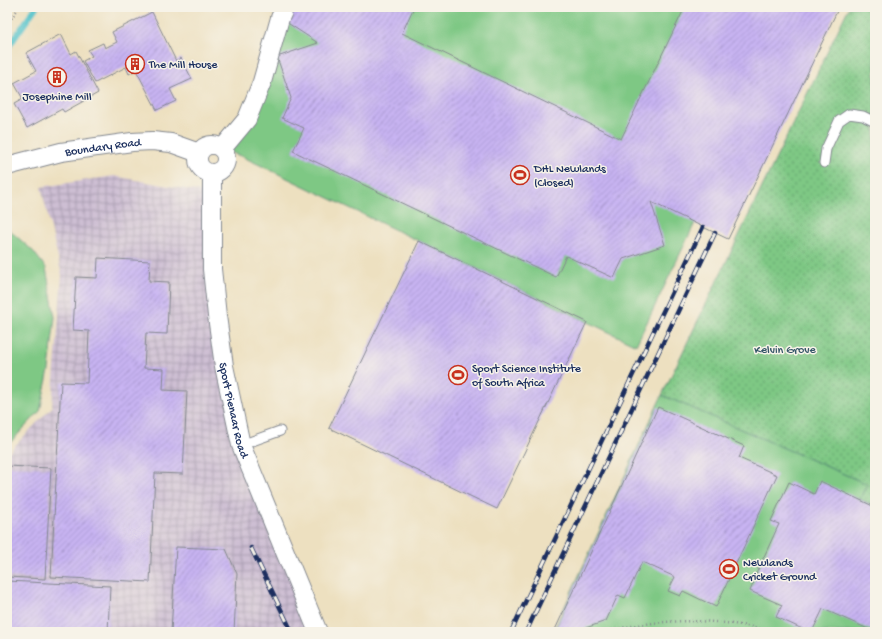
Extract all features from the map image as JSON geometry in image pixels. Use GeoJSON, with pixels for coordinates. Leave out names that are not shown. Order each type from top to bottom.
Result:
{"type":"FeatureCollection","features":[{"type":"Feature","properties":{"kind":"street"},"geometry":{"type":"LineString","coordinates":[[222,149],[247,119],[262,82],[280,18],[285,7]]}},
{"type":"Feature","properties":{"kind":"street","name":"Boundary Road"},"geometry":{"type":"LineString","coordinates":[[7,166],[61,152],[132,142],[152,141],[171,143],[199,153]]}},
{"type":"Feature","properties":{"kind":"street"},"geometry":{"type":"LineString","coordinates":[[209,145],[217,146],[222,149],[226,156],[226,164],[219,172],[212,174],[204,172],[197,161],[199,153],[204,147],[209,145]]}},
{"type":"Feature","properties":{"kind":"street","name":"Sport Pienaar Road"},"geometry":{"type":"LineString","coordinates":[[212,174],[212,269],[217,316],[224,366],[241,445],[318,632]]}},
{"type":"Feature","properties":{"kind":"lane"},"geometry":{"type":"LineString","coordinates":[[824,163],[826,149],[839,121],[848,114],[863,116],[875,122]]}},
{"type":"Feature","properties":{"kind":"lane"},"geometry":{"type":"LineString","coordinates":[[241,445],[280,431]]}},
{"type":"Feature","properties":{"kind":"path"},"geometry":{"type":"LineString","coordinates":[[7,25],[19,7]]}},
{"type":"Feature","properties":{"kind":"path"},"geometry":{"type":"LineString","coordinates":[[604,632],[624,627],[652,623],[681,622],[711,622],[740,625],[773,632]]}},
{"type":"Feature","properties":{"kind":"shaded area"},"geometry":{"type":"Polygon","coordinates":[[[114,176],[212,194],[212,269],[241,445],[318,632],[7,632],[7,454],[52,407],[62,275],[41,187],[114,176]]]}},
{"type":"Feature","properties":{"kind":"green space","name":"DHL Newlands (Closed)"},"geometry":{"type":"Polygon","coordinates":[[[285,7],[839,7],[695,223],[636,345],[243,157],[222,149],[247,119],[285,7]]]}},
{"type":"Feature","properties":{"kind":"green space","name":"Kelvin Grove"},"geometry":{"type":"Polygon","coordinates":[[[849,7],[875,7],[875,506],[860,499],[867,484],[662,395],[849,7]]]}},
{"type":"Feature","properties":{"kind":"green space"},"geometry":{"type":"Polygon","coordinates":[[[7,228],[33,251],[46,268],[55,317],[49,370],[40,411],[7,446],[7,228]]]}},
{"type":"Feature","properties":{"kind":"green space","name":"Newlands Cricket Ground"},"geometry":{"type":"Polygon","coordinates":[[[662,395],[867,484],[860,499],[875,506],[875,632],[553,632],[662,395]]]}},
{"type":"Feature","properties":{"kind":"building","name":"DHL Newlands (Closed)"},"geometry":{"type":"Polygon","coordinates":[[[285,7],[414,7],[402,33],[621,139],[685,7],[839,7],[728,239],[651,202],[665,245],[623,259],[614,278],[566,256],[556,277],[293,151],[304,128],[282,118],[291,98],[277,57],[318,43],[280,18],[285,7]]]}},
{"type":"Feature","properties":{"kind":"building","name":"The Mill House"},"geometry":{"type":"Polygon","coordinates":[[[152,12],[176,61],[181,58],[192,79],[170,89],[176,101],[157,110],[136,70],[129,74],[126,67],[95,83],[83,61],[92,56],[88,50],[103,43],[105,48],[117,42],[112,32],[152,12]]]}},
{"type":"Feature","properties":{"kind":"building","name":"Josephine Mill"},"geometry":{"type":"Polygon","coordinates":[[[61,34],[71,54],[76,51],[98,93],[64,112],[62,109],[27,128],[14,104],[23,99],[14,83],[36,71],[26,53],[61,34]]]}},
{"type":"Feature","properties":{"kind":"building","name":"Sport Science Institute of South Africa"},"geometry":{"type":"Polygon","coordinates":[[[419,241],[587,322],[497,509],[329,428],[419,241]]]}},
{"type":"Feature","properties":{"kind":"building"},"geometry":{"type":"Polygon","coordinates":[[[98,258],[150,261],[149,281],[169,282],[167,334],[146,333],[144,368],[164,369],[163,390],[187,391],[183,474],[155,473],[150,582],[51,577],[61,382],[87,383],[89,331],[73,330],[76,277],[97,278],[98,258]]]}},
{"type":"Feature","properties":{"kind":"building"},"geometry":{"type":"Polygon","coordinates":[[[658,407],[744,446],[739,458],[777,475],[716,607],[683,591],[680,596],[668,591],[675,577],[642,562],[625,598],[618,595],[606,621],[574,632],[554,632],[658,407]]]}},
{"type":"Feature","properties":{"kind":"building"},"geometry":{"type":"Polygon","coordinates":[[[7,466],[51,468],[45,579],[7,577],[7,466]]]}},
{"type":"Feature","properties":{"kind":"building"},"geometry":{"type":"Polygon","coordinates":[[[820,481],[875,507],[875,632],[823,609],[812,632],[809,632],[776,617],[782,605],[750,591],[756,574],[779,524],[771,521],[789,482],[814,494],[820,481]]]}},
{"type":"Feature","properties":{"kind":"building"},"geometry":{"type":"Polygon","coordinates":[[[176,547],[226,549],[237,574],[234,632],[171,632],[176,547]]]}},
{"type":"Feature","properties":{"kind":"building"},"geometry":{"type":"Polygon","coordinates":[[[7,581],[110,586],[108,632],[7,632],[7,581]]]}},
{"type":"Feature","properties":{"kind":"waterway"},"geometry":{"type":"LineString","coordinates":[[7,49],[36,7]]}},
{"type":"Feature","properties":{"kind":"railway"},"geometry":{"type":"LineString","coordinates":[[511,632],[703,227]]}},
{"type":"Feature","properties":{"kind":"railway"},"geometry":{"type":"LineString","coordinates":[[526,632],[715,233]]}},
{"type":"Feature","properties":{"kind":"railway"},"geometry":{"type":"LineString","coordinates":[[251,548],[292,632]]}},
{"type":"Feature","properties":{"kind":"place","name":"The Mill House"},"geometry":{"type":"Point","coordinates":[135,64]}},
{"type":"Feature","properties":{"kind":"place","name":"Josephine Mill"},"geometry":{"type":"Point","coordinates":[57,77]}},
{"type":"Feature","properties":{"kind":"place","name":"DHL Newlands (Closed)"},"geometry":{"type":"Point","coordinates":[520,175]}},
{"type":"Feature","properties":{"kind":"place","name":"Sport Science Institute of South Africa"},"geometry":{"type":"Point","coordinates":[458,375]}},
{"type":"Feature","properties":{"kind":"place","name":"Newlands Cricket Ground"},"geometry":{"type":"Point","coordinates":[729,569]}}]}
